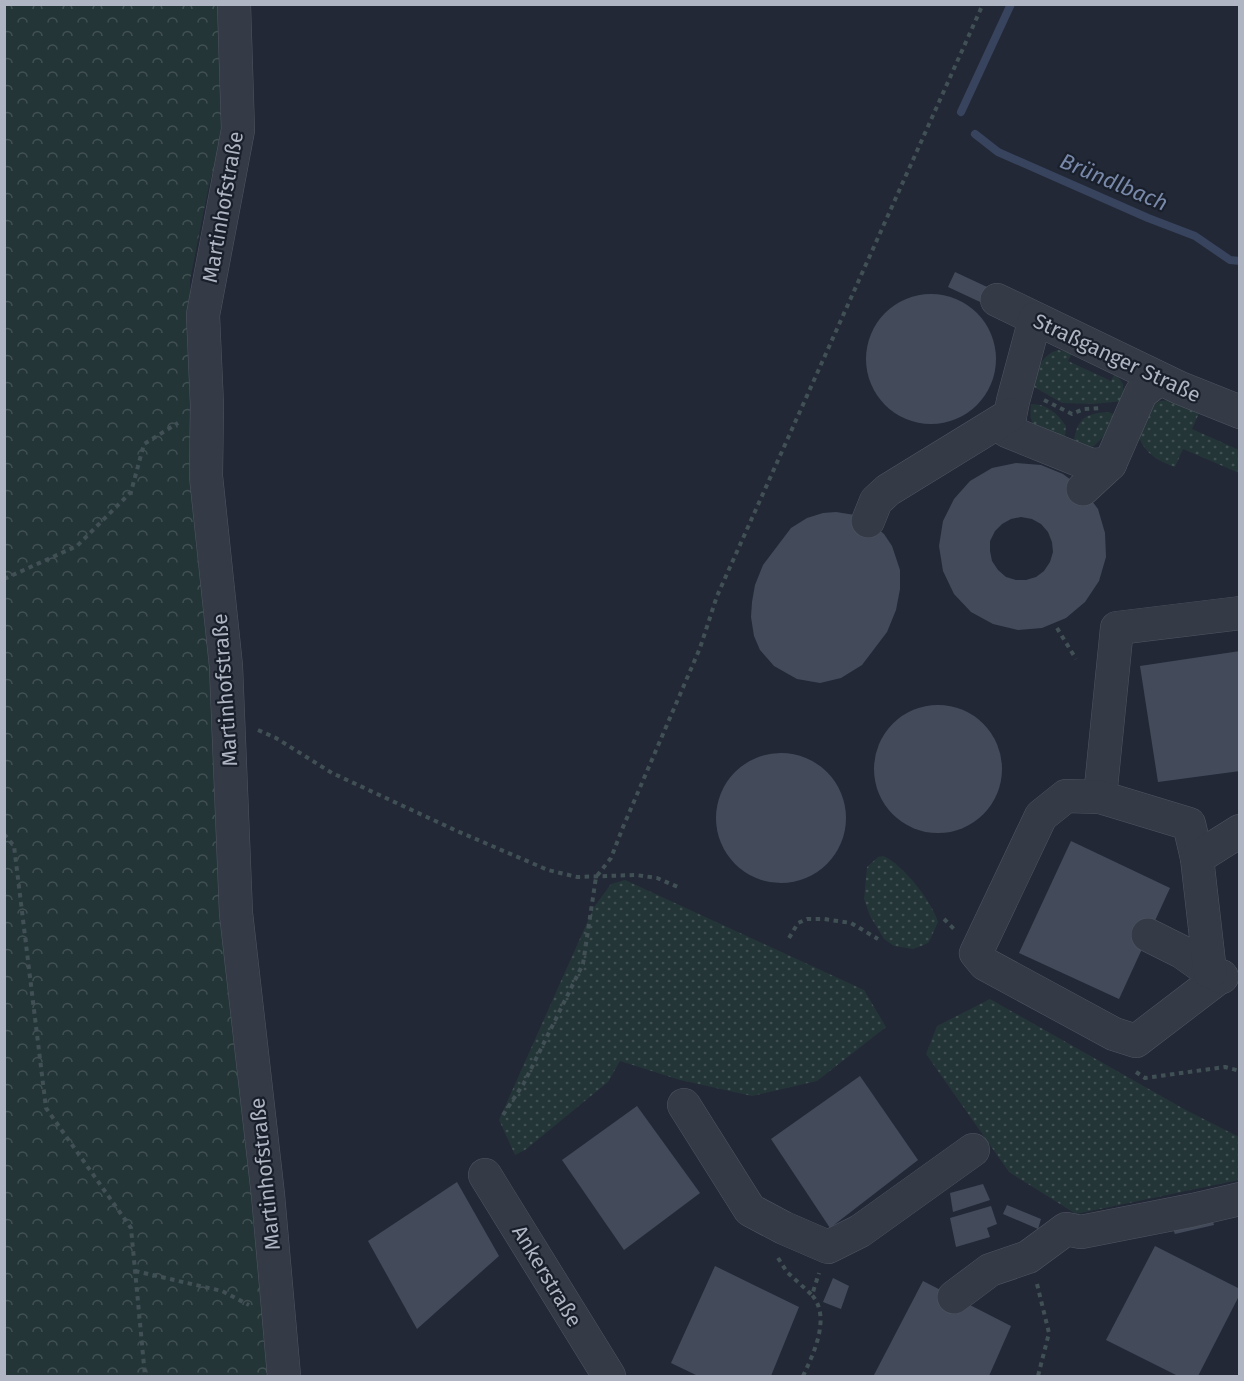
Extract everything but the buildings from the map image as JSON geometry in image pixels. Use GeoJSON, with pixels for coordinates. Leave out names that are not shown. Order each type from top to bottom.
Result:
{"type":"FeatureCollection","features":[{"type":"Feature","properties":{"kind":"street","name":"Martinhofstraße"},"geometry":{"type":"LineString","coordinates":[[234,4],[238,130],[203,315],[207,405],[206,476],[226,666],[236,913],[268,1196],[284,1377]]}},
{"type":"Feature","properties":{"kind":"street","name":"Straßganger Straße"},"geometry":{"type":"LineString","coordinates":[[996,300],[1159,378],[1239,412]]}},
{"type":"Feature","properties":{"kind":"street"},"geometry":{"type":"LineString","coordinates":[[1035,319],[1006,431],[1091,465],[1110,464]]}},
{"type":"Feature","properties":{"kind":"street"},"geometry":{"type":"LineString","coordinates":[[1083,489],[1110,464],[1141,393],[1159,378]]}},
{"type":"Feature","properties":{"kind":"street"},"geometry":{"type":"LineString","coordinates":[[868,521],[876,501],[888,490],[1013,401]]}},
{"type":"Feature","properties":{"kind":"street"},"geometry":{"type":"LineString","coordinates":[[1100,797],[1117,628],[1239,613]]}},
{"type":"Feature","properties":{"kind":"street"},"geometry":{"type":"LineString","coordinates":[[1066,796],[1100,797],[1189,824],[1224,978],[1136,1041],[1114,1034],[986,964],[976,953],[1041,816],[1066,796]]}},
{"type":"Feature","properties":{"kind":"street"},"geometry":{"type":"LineString","coordinates":[[1197,858],[1239,831]]}},
{"type":"Feature","properties":{"kind":"street"},"geometry":{"type":"LineString","coordinates":[[1148,935],[1182,952],[1224,978]]}},
{"type":"Feature","properties":{"kind":"street"},"geometry":{"type":"LineString","coordinates":[[684,1105],[750,1210],[828,1247],[860,1231],[973,1150]]}},
{"type":"Feature","properties":{"kind":"street","name":"Ankerstraße"},"geometry":{"type":"LineString","coordinates":[[485,1175],[609,1377]]}},
{"type":"Feature","properties":{"kind":"street"},"geometry":{"type":"LineString","coordinates":[[954,1297],[990,1270],[1028,1257],[1066,1229],[1081,1232],[1239,1199]]}},
{"type":"Feature","properties":{"kind":"path"},"geometry":{"type":"LineString","coordinates":[[503,1115],[524,1083],[583,964],[596,877],[617,846],[622,827],[700,648],[717,596],[983,4]]}},
{"type":"Feature","properties":{"kind":"path"},"geometry":{"type":"LineString","coordinates":[[1013,401],[1072,414],[1084,409],[1134,410]]}},
{"type":"Feature","properties":{"kind":"path"},"geometry":{"type":"LineString","coordinates":[[4,579],[77,546],[131,492],[144,444],[207,405]]}},
{"type":"Feature","properties":{"kind":"path"},"geometry":{"type":"LineString","coordinates":[[1057,628],[1076,659]]}},
{"type":"Feature","properties":{"kind":"path"},"geometry":{"type":"LineString","coordinates":[[228,736],[256,729],[276,738],[332,773],[548,870],[577,877],[636,875],[657,878],[678,887]]}},
{"type":"Feature","properties":{"kind":"path"},"geometry":{"type":"LineString","coordinates":[[4,834],[14,846],[46,1108],[132,1228],[145,1377]]}},
{"type":"Feature","properties":{"kind":"path"},"geometry":{"type":"LineString","coordinates":[[789,938],[798,924],[807,919],[824,919],[851,923],[878,939]]}},
{"type":"Feature","properties":{"kind":"path"},"geometry":{"type":"LineString","coordinates":[[1136,1041],[1131,1056],[1131,1069],[1145,1078],[1225,1067],[1239,1071]]}},
{"type":"Feature","properties":{"kind":"path"},"geometry":{"type":"LineString","coordinates":[[812,1294],[828,1247]]}},
{"type":"Feature","properties":{"kind":"path"},"geometry":{"type":"LineString","coordinates":[[773,1251],[787,1272],[818,1302],[821,1326],[803,1377]]}},
{"type":"Feature","properties":{"kind":"path"},"geometry":{"type":"LineString","coordinates":[[1028,1257],[1043,1303],[1049,1333],[1038,1377]]}},
{"type":"Feature","properties":{"kind":"path"},"geometry":{"type":"LineString","coordinates":[[135,1271],[222,1291],[279,1321]]}},
{"type":"Feature","properties":{"kind":"green space"},"geometry":{"type":"Polygon","coordinates":[[[5,5],[228,5],[225,128],[209,185],[190,280],[191,358],[272,1376],[5,1376],[5,5]]]}},
{"type":"Feature","properties":{"kind":"green space"},"geometry":{"type":"Polygon","coordinates":[[[1058,350],[1072,353],[1068,361],[1111,381],[1115,373],[1123,384],[1124,401],[1093,404],[1062,403],[1034,387],[1038,369],[1043,360],[1058,350]]]}},
{"type":"Feature","properties":{"kind":"green space"},"geometry":{"type":"Polygon","coordinates":[[[1171,400],[1200,411],[1192,429],[1239,450],[1239,473],[1183,449],[1175,467],[1149,453],[1139,438],[1149,407],[1160,401],[1171,400]]]}},
{"type":"Feature","properties":{"kind":"green space"},"geometry":{"type":"Polygon","coordinates":[[[1031,404],[1047,408],[1063,421],[1066,426],[1064,447],[1043,435],[1034,426],[1030,413],[1031,404]]]}},
{"type":"Feature","properties":{"kind":"green space"},"geometry":{"type":"Polygon","coordinates":[[[1108,412],[1117,415],[1103,437],[1087,450],[1072,450],[1081,422],[1090,415],[1108,412]]]}},
{"type":"Feature","properties":{"kind":"green space"},"geometry":{"type":"Polygon","coordinates":[[[883,856],[908,875],[935,914],[938,922],[929,942],[924,945],[913,949],[894,946],[884,939],[870,916],[864,899],[867,867],[878,857],[883,856]]]}},
{"type":"Feature","properties":{"kind":"green space"},"geometry":{"type":"Polygon","coordinates":[[[625,880],[864,990],[886,1027],[817,1081],[752,1096],[680,1080],[620,1061],[608,1082],[525,1150],[515,1155],[499,1120],[594,907],[611,884],[625,880]]]}},
{"type":"Feature","properties":{"kind":"green space"},"geometry":{"type":"Polygon","coordinates":[[[990,999],[1184,1109],[1239,1137],[1239,1180],[1076,1214],[1009,1172],[926,1054],[937,1026],[990,999]]]}},
{"type":"Feature","properties":{"kind":"waterway","name":"Bründlbach"},"geometry":{"type":"LineString","coordinates":[[961,112],[1011,4]]}},
{"type":"Feature","properties":{"kind":"waterway","name":"Bründlbach"},"geometry":{"type":"LineString","coordinates":[[975,134],[998,152],[1148,218],[1195,236],[1230,260],[1240,261]]}}]}
